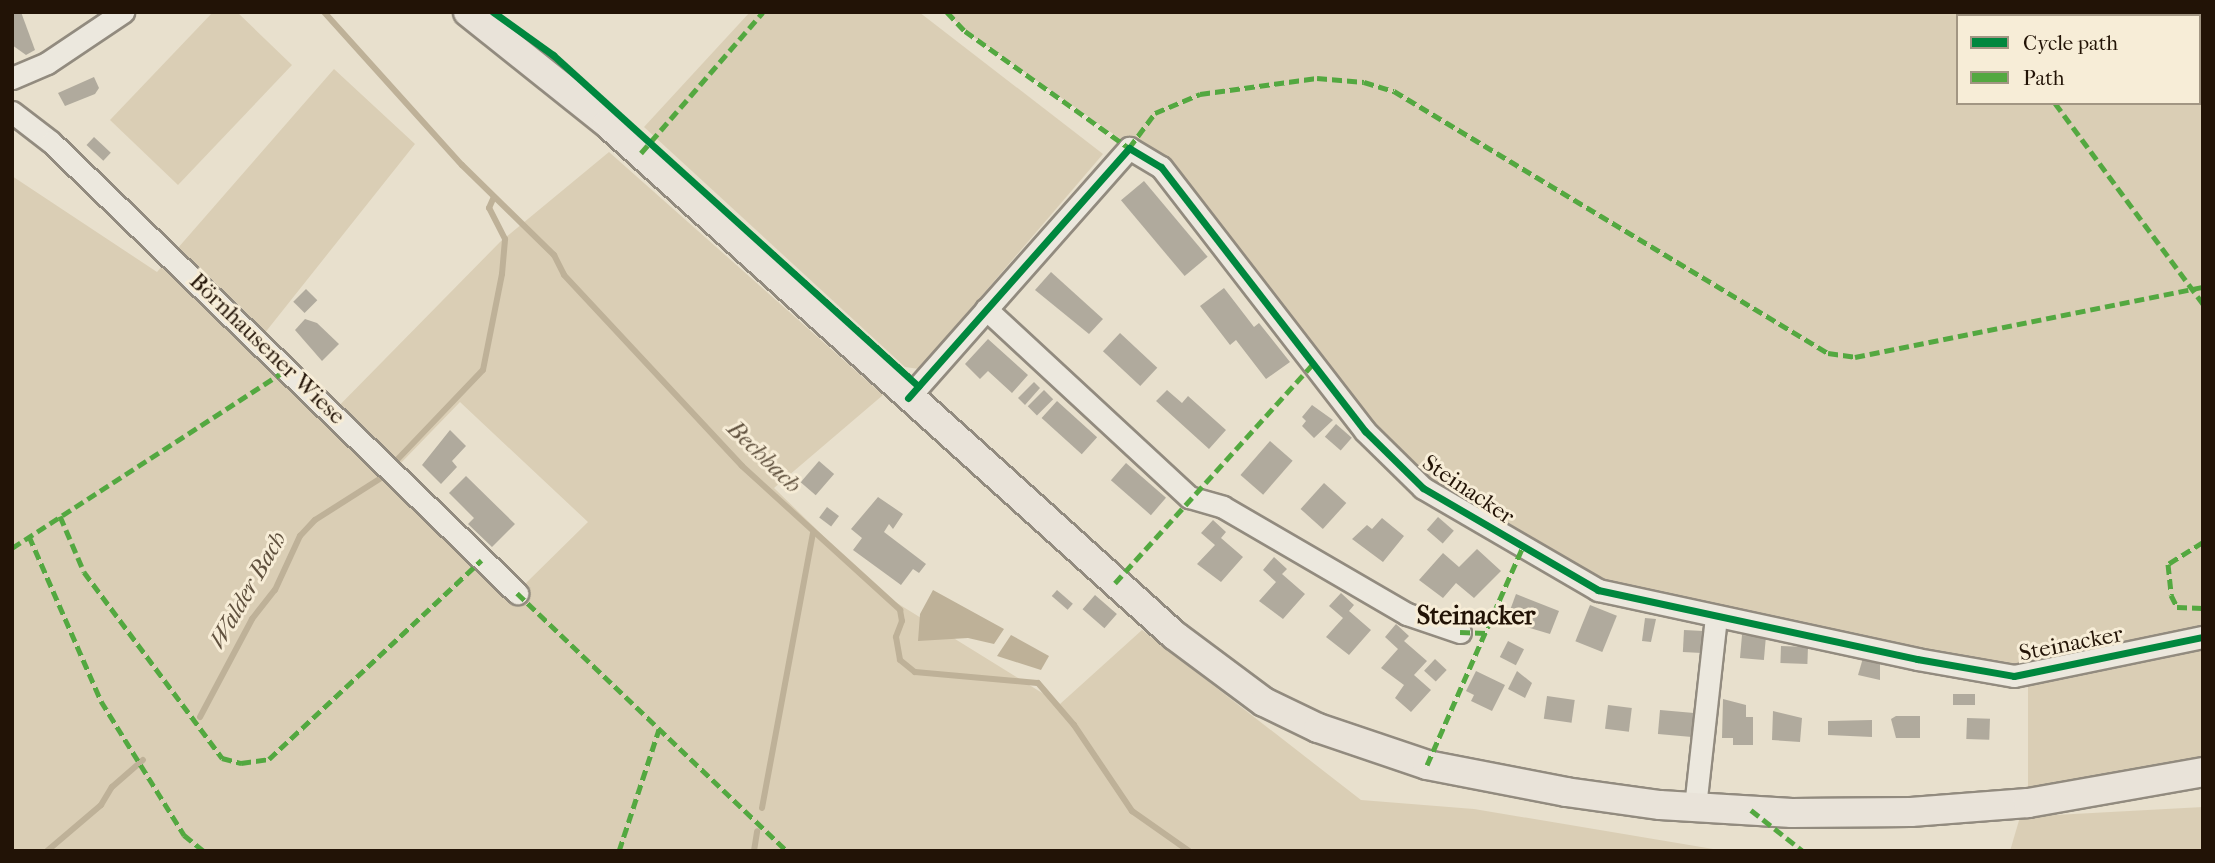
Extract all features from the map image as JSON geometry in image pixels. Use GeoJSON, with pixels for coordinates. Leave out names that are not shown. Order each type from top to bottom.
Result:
{"type":"FeatureCollection","features":[{"type":"Feature","properties":{"kind":"main road"},"geometry":{"type":"LineString","coordinates":[[468,12],[607,123],[908,398],[1174,635],[1264,702],[1318,728],[1427,765],[1566,792],[1695,807],[1911,812],[2028,803],[2203,772]]}},
{"type":"Feature","properties":{"kind":"street"},"geometry":{"type":"LineString","coordinates":[[12,78],[47,63],[122,12]]}},
{"type":"Feature","properties":{"kind":"street","name":"Börnhausener Wiese"},"geometry":{"type":"LineString","coordinates":[[12,112],[51,142],[517,593]]}},
{"type":"Feature","properties":{"kind":"street","name":"Steinacker"},"geometry":{"type":"LineString","coordinates":[[908,398],[1129,148],[1161,167],[1365,430],[1423,488],[1598,590],[2014,676],[2203,637]]}},
{"type":"Feature","properties":{"kind":"street"},"geometry":{"type":"LineString","coordinates":[[986,309],[1189,497],[1223,507],[1407,614],[1460,632]]}},
{"type":"Feature","properties":{"kind":"street"},"geometry":{"type":"LineString","coordinates":[[1695,807],[1716,616]]}},
{"type":"Feature","properties":{"kind":"shaded area"},"geometry":{"type":"Polygon","coordinates":[[[213,12],[237,12],[292,65],[178,185],[110,120],[213,12]]]}},
{"type":"Feature","properties":{"kind":"shaded area"},"geometry":{"type":"Polygon","coordinates":[[[750,12],[919,12],[1103,154],[919,369],[905,367],[644,127],[750,12]]]}},
{"type":"Feature","properties":{"kind":"shaded area"},"geometry":{"type":"Polygon","coordinates":[[[947,12],[2203,12],[2203,629],[2116,642],[2026,669],[1598,590],[1423,488],[1161,167],[965,31],[947,12]]]}},
{"type":"Feature","properties":{"kind":"shaded area"},"geometry":{"type":"Polygon","coordinates":[[[334,69],[415,144],[264,334],[326,419],[500,242],[609,152],[883,395],[774,488],[884,595],[1060,704],[1142,630],[1361,800],[1474,809],[1725,851],[12,851],[12,176],[157,272],[334,69]],[[460,402],[399,465],[524,585],[588,522],[460,402]]]}},
{"type":"Feature","properties":{"kind":"shaded area"},"geometry":{"type":"Polygon","coordinates":[[[933,590],[1004,629],[994,644],[968,638],[918,641],[920,614],[933,590]]]}},
{"type":"Feature","properties":{"kind":"shaded area"},"geometry":{"type":"Polygon","coordinates":[[[1011,635],[1049,656],[1041,670],[997,656],[1011,635]]]}},
{"type":"Feature","properties":{"kind":"shaded area"},"geometry":{"type":"Polygon","coordinates":[[[2203,644],[2203,758],[2082,783],[2028,788],[2028,686],[2203,644]]]}},
{"type":"Feature","properties":{"kind":"shaded area"},"geometry":{"type":"Polygon","coordinates":[[[2203,807],[2203,851],[2010,851],[2020,817],[2203,807]]]}},
{"type":"Feature","properties":{"kind":"building"},"geometry":{"type":"Polygon","coordinates":[[[12,12],[21,12],[35,50],[26,55],[12,45],[12,12]]]}},
{"type":"Feature","properties":{"kind":"building"},"geometry":{"type":"Polygon","coordinates":[[[94,77],[99,88],[95,94],[65,106],[58,93],[94,77]]]}},
{"type":"Feature","properties":{"kind":"building"},"geometry":{"type":"Polygon","coordinates":[[[94,137],[111,153],[103,161],[86,145],[94,137]]]}},
{"type":"Feature","properties":{"kind":"building"},"geometry":{"type":"Polygon","coordinates":[[[1144,181],[1208,257],[1185,276],[1121,200],[1144,181]]]}},
{"type":"Feature","properties":{"kind":"building"},"geometry":{"type":"Polygon","coordinates":[[[1051,272],[1103,319],[1089,334],[1035,290],[1051,272]]]}},
{"type":"Feature","properties":{"kind":"building"},"geometry":{"type":"Polygon","coordinates":[[[1224,288],[1254,327],[1259,323],[1290,362],[1266,379],[1236,340],[1230,345],[1200,306],[1224,288]]]}},
{"type":"Feature","properties":{"kind":"building"},"geometry":{"type":"Polygon","coordinates":[[[306,289],[317,300],[305,313],[293,302],[306,289]]]}},
{"type":"Feature","properties":{"kind":"building"},"geometry":{"type":"Polygon","coordinates":[[[305,319],[317,323],[339,344],[322,361],[295,330],[305,319]]]}},
{"type":"Feature","properties":{"kind":"building"},"geometry":{"type":"Polygon","coordinates":[[[1120,333],[1157,368],[1140,386],[1103,351],[1120,333]]]}},
{"type":"Feature","properties":{"kind":"building"},"geometry":{"type":"Polygon","coordinates":[[[988,339],[1028,375],[1012,393],[988,371],[980,379],[965,364],[988,339]]]}},
{"type":"Feature","properties":{"kind":"building"},"geometry":{"type":"Polygon","coordinates":[[[1034,382],[1040,388],[1025,405],[1018,398],[1034,382]]]}},
{"type":"Feature","properties":{"kind":"building"},"geometry":{"type":"Polygon","coordinates":[[[1044,390],[1053,399],[1037,415],[1028,406],[1044,390]]]}},
{"type":"Feature","properties":{"kind":"building"},"geometry":{"type":"Polygon","coordinates":[[[1167,390],[1182,403],[1188,396],[1226,430],[1209,449],[1156,401],[1167,390]]]}},
{"type":"Feature","properties":{"kind":"building"},"geometry":{"type":"Polygon","coordinates":[[[1057,401],[1097,437],[1082,454],[1042,418],[1057,401]]]}},
{"type":"Feature","properties":{"kind":"building"},"geometry":{"type":"Polygon","coordinates":[[[1312,405],[1333,420],[1314,438],[1302,426],[1306,421],[1302,417],[1312,405]]]}},
{"type":"Feature","properties":{"kind":"building"},"geometry":{"type":"Polygon","coordinates":[[[1336,424],[1352,438],[1341,451],[1325,437],[1336,424]]]}},
{"type":"Feature","properties":{"kind":"building"},"geometry":{"type":"Polygon","coordinates":[[[450,430],[466,446],[452,461],[457,467],[441,484],[422,465],[450,430]]]}},
{"type":"Feature","properties":{"kind":"building"},"geometry":{"type":"Polygon","coordinates":[[[1270,441],[1293,461],[1263,495],[1240,475],[1270,441]]]}},
{"type":"Feature","properties":{"kind":"building"},"geometry":{"type":"Polygon","coordinates":[[[819,461],[834,474],[816,495],[801,482],[819,461]]]}},
{"type":"Feature","properties":{"kind":"building"},"geometry":{"type":"Polygon","coordinates":[[[1126,463],[1166,498],[1151,515],[1111,480],[1126,463]]]}},
{"type":"Feature","properties":{"kind":"building"},"geometry":{"type":"Polygon","coordinates":[[[466,476],[515,524],[492,547],[468,524],[474,518],[449,493],[466,476]]]}},
{"type":"Feature","properties":{"kind":"building"},"geometry":{"type":"Polygon","coordinates":[[[1324,483],[1346,503],[1323,529],[1301,509],[1324,483]]]}},
{"type":"Feature","properties":{"kind":"building"},"geometry":{"type":"Polygon","coordinates":[[[878,497],[903,514],[893,529],[889,524],[884,532],[926,564],[919,573],[913,569],[901,585],[853,550],[862,538],[851,529],[878,497]]]}},
{"type":"Feature","properties":{"kind":"building"},"geometry":{"type":"Polygon","coordinates":[[[827,507],[839,516],[831,526],[819,517],[827,507]]]}},
{"type":"Feature","properties":{"kind":"building"},"geometry":{"type":"Polygon","coordinates":[[[1438,517],[1454,531],[1443,544],[1427,530],[1438,517]]]}},
{"type":"Feature","properties":{"kind":"building"},"geometry":{"type":"Polygon","coordinates":[[[1382,518],[1404,536],[1383,562],[1352,539],[1367,525],[1372,529],[1382,518]]]}},
{"type":"Feature","properties":{"kind":"building"},"geometry":{"type":"Polygon","coordinates":[[[1213,520],[1226,532],[1221,538],[1243,557],[1221,582],[1197,564],[1215,545],[1201,533],[1213,520]]]}},
{"type":"Feature","properties":{"kind":"building"},"geometry":{"type":"Polygon","coordinates":[[[1477,549],[1501,571],[1474,598],[1456,583],[1443,598],[1419,580],[1443,553],[1459,567],[1477,549]]]}},
{"type":"Feature","properties":{"kind":"building"},"geometry":{"type":"Polygon","coordinates":[[[1274,557],[1287,569],[1282,574],[1305,594],[1283,619],[1259,601],[1276,582],[1263,570],[1274,557]]]}},
{"type":"Feature","properties":{"kind":"building"},"geometry":{"type":"Polygon","coordinates":[[[1057,590],[1073,604],[1068,610],[1052,596],[1057,590]]]}},
{"type":"Feature","properties":{"kind":"building"},"geometry":{"type":"Polygon","coordinates":[[[1341,593],[1354,605],[1349,611],[1371,630],[1349,655],[1326,637],[1343,618],[1329,606],[1341,593]]]}},
{"type":"Feature","properties":{"kind":"building"},"geometry":{"type":"Polygon","coordinates":[[[1516,594],[1559,611],[1550,634],[1506,621],[1516,594]]]}},
{"type":"Feature","properties":{"kind":"building"},"geometry":{"type":"Polygon","coordinates":[[[1095,595],[1117,614],[1104,628],[1083,609],[1095,595]]]}},
{"type":"Feature","properties":{"kind":"building"},"geometry":{"type":"Polygon","coordinates":[[[1590,605],[1617,616],[1602,652],[1575,641],[1590,605]]]}},
{"type":"Feature","properties":{"kind":"building"},"geometry":{"type":"Polygon","coordinates":[[[1645,618],[1656,619],[1651,642],[1642,641],[1645,618]]]}},
{"type":"Feature","properties":{"kind":"building"},"geometry":{"type":"Polygon","coordinates":[[[1396,624],[1409,636],[1404,641],[1427,661],[1414,675],[1431,690],[1411,712],[1395,698],[1404,685],[1381,668],[1398,649],[1385,637],[1396,624]]]}},
{"type":"Feature","properties":{"kind":"building"},"geometry":{"type":"Polygon","coordinates":[[[1684,630],[1703,631],[1702,653],[1683,652],[1684,630]]]}},
{"type":"Feature","properties":{"kind":"building"},"geometry":{"type":"Polygon","coordinates":[[[1742,635],[1766,637],[1764,660],[1740,658],[1742,635]]]}},
{"type":"Feature","properties":{"kind":"building"},"geometry":{"type":"Polygon","coordinates":[[[1508,641],[1524,649],[1516,665],[1500,657],[1508,641]]]}},
{"type":"Feature","properties":{"kind":"building"},"geometry":{"type":"Polygon","coordinates":[[[1781,646],[1808,647],[1807,664],[1780,663],[1781,646]]]}},
{"type":"Feature","properties":{"kind":"building"},"geometry":{"type":"Polygon","coordinates":[[[1863,658],[1880,662],[1880,680],[1858,675],[1863,658]]]}},
{"type":"Feature","properties":{"kind":"building"},"geometry":{"type":"Polygon","coordinates":[[[1435,659],[1447,670],[1436,682],[1424,671],[1435,659]]]}},
{"type":"Feature","properties":{"kind":"building"},"geometry":{"type":"Polygon","coordinates":[[[1476,671],[1505,685],[1492,711],[1471,701],[1474,695],[1466,691],[1476,671]]]}},
{"type":"Feature","properties":{"kind":"building"},"geometry":{"type":"Polygon","coordinates":[[[1517,671],[1532,683],[1525,698],[1508,689],[1517,671]]]}},
{"type":"Feature","properties":{"kind":"building"},"geometry":{"type":"Polygon","coordinates":[[[1953,694],[1975,694],[1975,705],[1953,705],[1953,694]]]}},
{"type":"Feature","properties":{"kind":"building"},"geometry":{"type":"Polygon","coordinates":[[[1547,696],[1575,700],[1572,723],[1544,719],[1547,696]]]}},
{"type":"Feature","properties":{"kind":"building"},"geometry":{"type":"Polygon","coordinates":[[[1723,699],[1746,705],[1746,717],[1753,717],[1753,745],[1733,745],[1733,738],[1722,738],[1723,699]]]}},
{"type":"Feature","properties":{"kind":"building"},"geometry":{"type":"Polygon","coordinates":[[[1608,705],[1632,708],[1629,732],[1605,729],[1608,705]]]}},
{"type":"Feature","properties":{"kind":"building"},"geometry":{"type":"Polygon","coordinates":[[[1660,710],[1697,713],[1695,737],[1658,734],[1660,710]]]}},
{"type":"Feature","properties":{"kind":"building"},"geometry":{"type":"Polygon","coordinates":[[[1773,711],[1802,718],[1800,742],[1772,740],[1773,711]]]}},
{"type":"Feature","properties":{"kind":"building"},"geometry":{"type":"Polygon","coordinates":[[[1896,716],[1920,716],[1920,738],[1896,738],[1891,719],[1896,716]]]}},
{"type":"Feature","properties":{"kind":"building"},"geometry":{"type":"Polygon","coordinates":[[[1967,718],[1990,719],[1989,740],[1966,739],[1967,718]]]}},
{"type":"Feature","properties":{"kind":"building"},"geometry":{"type":"Polygon","coordinates":[[[1872,720],[1872,737],[1828,735],[1828,721],[1872,720]]]}},
{"type":"Feature","properties":{"kind":"waterway","name":"Bechbach"},"geometry":{"type":"LineString","coordinates":[[324,12],[462,165],[554,255],[564,275],[742,466],[900,610],[902,621],[896,637],[900,660],[915,672],[1038,683],[1074,725],[1132,811],[1189,851]]}},
{"type":"Feature","properties":{"kind":"waterway","name":"Walder Bach"},"geometry":{"type":"LineString","coordinates":[[395,462],[483,370],[502,274],[505,239],[489,208],[494,197]]}},
{"type":"Feature","properties":{"kind":"waterway","name":"Walder Bach"},"geometry":{"type":"LineString","coordinates":[[200,717],[252,619],[275,590],[300,536],[315,520],[384,476]]}},
{"type":"Feature","properties":{"kind":"waterway"},"geometry":{"type":"LineString","coordinates":[[762,808],[813,532]]}},
{"type":"Feature","properties":{"kind":"waterway","name":"Walder Bach"},"geometry":{"type":"LineString","coordinates":[[47,851],[101,805],[112,787],[143,760]]}},
{"type":"Feature","properties":{"kind":"waterway"},"geometry":{"type":"LineString","coordinates":[[754,851],[757,831]]}},
{"type":"Feature","properties":{"kind":"marked path"},"geometry":{"type":"LineString","coordinates":[[641,153],[763,12]]}},
{"type":"Feature","properties":{"kind":"marked path"},"geometry":{"type":"LineString","coordinates":[[947,12],[965,31],[1129,148],[1155,113],[1200,94],[1317,78],[1364,82],[1394,91],[1828,353],[1855,357],[2203,287]]}},
{"type":"Feature","properties":{"kind":"marked path"},"geometry":{"type":"LineString","coordinates":[[2056,105],[2203,304]]}},
{"type":"Feature","properties":{"kind":"marked path"},"geometry":{"type":"LineString","coordinates":[[1115,583],[1312,365]]}},
{"type":"Feature","properties":{"kind":"marked path"},"geometry":{"type":"LineString","coordinates":[[12,548],[288,369]]}},
{"type":"Feature","properties":{"kind":"marked path"},"geometry":{"type":"LineString","coordinates":[[60,516],[84,572],[222,758],[241,763],[269,759],[482,560]]}},
{"type":"Feature","properties":{"kind":"marked path"},"geometry":{"type":"LineString","coordinates":[[29,536],[101,701],[184,835],[204,851]]}},
{"type":"Feature","properties":{"kind":"marked path"},"geometry":{"type":"LineString","coordinates":[[2203,542],[2168,564],[2171,595],[2177,607],[2203,608]]}},
{"type":"Feature","properties":{"kind":"marked path"},"geometry":{"type":"LineString","coordinates":[[1427,765],[1522,549]]}},
{"type":"Feature","properties":{"kind":"marked path"},"geometry":{"type":"LineString","coordinates":[[517,593],[787,851]]}},
{"type":"Feature","properties":{"kind":"marked path"},"geometry":{"type":"LineString","coordinates":[[1460,632],[1486,633]]}},
{"type":"Feature","properties":{"kind":"marked path"},"geometry":{"type":"LineString","coordinates":[[619,851],[659,729]]}},
{"type":"Feature","properties":{"kind":"marked path"},"geometry":{"type":"LineString","coordinates":[[1751,810],[1803,851]]}},
{"type":"Feature","properties":{"kind":"cycle path"},"geometry":{"type":"LineString","coordinates":[[493,12],[553,55],[918,386]]}},
{"type":"Feature","properties":{"kind":"cycle path"},"geometry":{"type":"LineString","coordinates":[[908,398],[1129,148],[1161,167],[1365,431],[1423,488],[1598,590],[1917,659],[2014,676],[2203,637]]}},
{"type":"Feature","properties":{"kind":"district","name":"Steinacker"},"geometry":{"type":"Point","coordinates":[1476,616]}}]}
